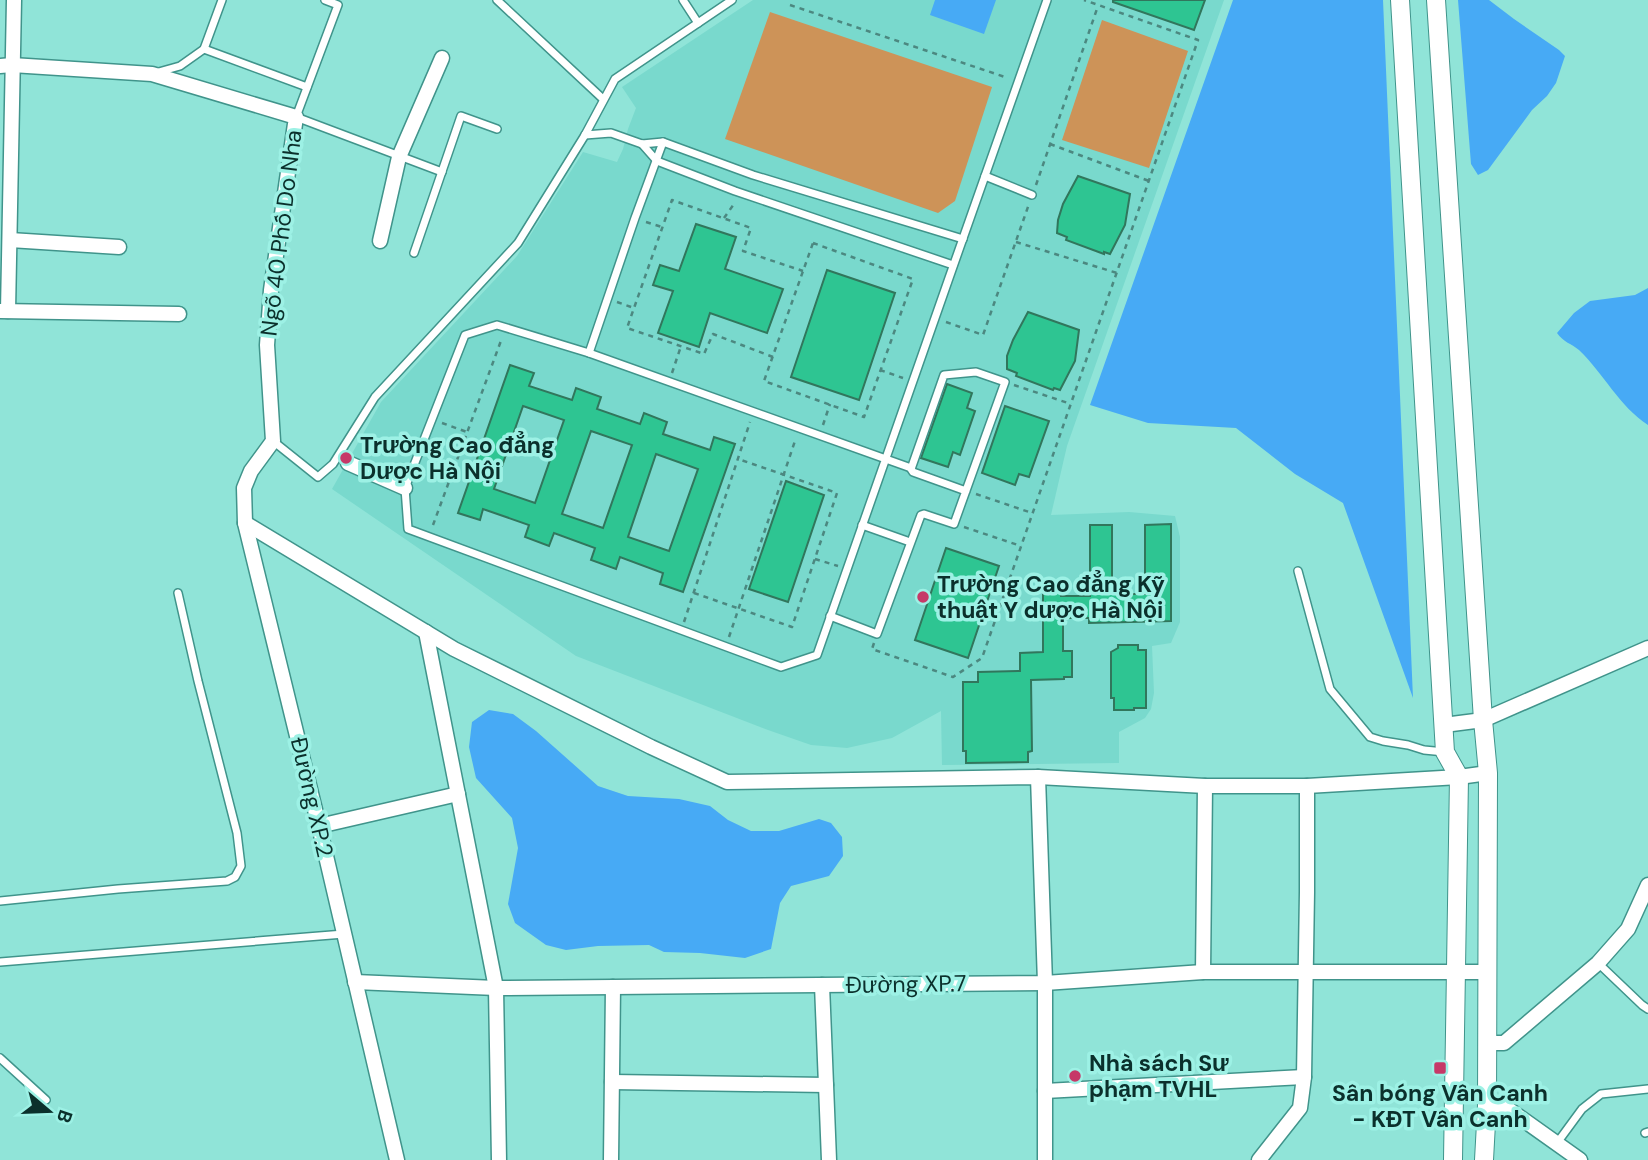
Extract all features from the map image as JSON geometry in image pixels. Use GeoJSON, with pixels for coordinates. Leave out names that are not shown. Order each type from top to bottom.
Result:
{"type":"FeatureCollection","features":[{"type":"Feature","properties":{"kind":"street"},"geometry":{"type":"LineString","coordinates":[[14,0],[6,66],[10,240],[4,311],[179,314]]}},
{"type":"Feature","properties":{"kind":"street"},"geometry":{"type":"LineString","coordinates":[[1400,0],[1445,752],[1459,777],[1453,1160]]}},
{"type":"Feature","properties":{"kind":"street"},"geometry":{"type":"LineString","coordinates":[[1436,0],[1488,773],[1487,1043],[1495,1105],[1484,1160]]}},
{"type":"Feature","properties":{"kind":"street"},"geometry":{"type":"LineString","coordinates":[[380,242],[399,156],[442,58]]}},
{"type":"Feature","properties":{"kind":"street","name":"Ngõ 40 Phố Do Nha"},"geometry":{"type":"LineString","coordinates":[[6,66],[152,74],[296,117],[270,304],[267,345],[273,441]]}},
{"type":"Feature","properties":{"kind":"street"},"geometry":{"type":"LineString","coordinates":[[10,240],[120,247]]}},
{"type":"Feature","properties":{"kind":"street","name":"Đường XP.2"},"geometry":{"type":"LineString","coordinates":[[273,441],[251,471],[244,488],[246,523],[397,1160]]}},
{"type":"Feature","properties":{"kind":"street"},"geometry":{"type":"LineString","coordinates":[[342,461],[405,488]]}},
{"type":"Feature","properties":{"kind":"street"},"geometry":{"type":"LineString","coordinates":[[246,523],[466,655],[727,782],[1038,778],[1205,786],[1307,786],[1488,773]]}},
{"type":"Feature","properties":{"kind":"street"},"geometry":{"type":"LineString","coordinates":[[426,632],[496,988],[499,1160]]}},
{"type":"Feature","properties":{"kind":"street"},"geometry":{"type":"LineString","coordinates":[[1444,725],[1483,720],[1648,648]]}},
{"type":"Feature","properties":{"kind":"street"},"geometry":{"type":"LineString","coordinates":[[1038,778],[1045,983],[1045,1160]]}},
{"type":"Feature","properties":{"kind":"street"},"geometry":{"type":"LineString","coordinates":[[1203,972],[1205,786]]}},
{"type":"Feature","properties":{"kind":"street"},"geometry":{"type":"LineString","coordinates":[[1259,1160],[1300,1108],[1304,1077],[1307,786]]}},
{"type":"Feature","properties":{"kind":"street"},"geometry":{"type":"LineString","coordinates":[[319,826],[458,794]]}},
{"type":"Feature","properties":{"kind":"street"},"geometry":{"type":"LineString","coordinates":[[1487,1043],[1504,1043],[1598,962],[1628,929],[1648,885]]}},
{"type":"Feature","properties":{"kind":"street","name":"Đường XP.7"},"geometry":{"type":"LineString","coordinates":[[355,982],[496,988],[1045,983],[1203,972],[1487,972]]}},
{"type":"Feature","properties":{"kind":"street"},"geometry":{"type":"LineString","coordinates":[[822,985],[829,1160]]}},
{"type":"Feature","properties":{"kind":"street"},"geometry":{"type":"LineString","coordinates":[[611,1160],[613,986]]}},
{"type":"Feature","properties":{"kind":"street"},"geometry":{"type":"LineString","coordinates":[[1045,1091],[1304,1077]]}},
{"type":"Feature","properties":{"kind":"street"},"geometry":{"type":"LineString","coordinates":[[612,1082],[826,1085]]}},
{"type":"Feature","properties":{"kind":"street"},"geometry":{"type":"LineString","coordinates":[[1495,1105],[1580,1160]]}},
{"type":"Feature","properties":{"kind":"lane"},"geometry":{"type":"LineString","coordinates":[[152,74],[180,66],[204,49],[222,0]]}},
{"type":"Feature","properties":{"kind":"lane"},"geometry":{"type":"LineString","coordinates":[[325,0],[338,5],[296,117],[442,172]]}},
{"type":"Feature","properties":{"kind":"lane"},"geometry":{"type":"LineString","coordinates":[[497,0],[603,99]]}},
{"type":"Feature","properties":{"kind":"lane"},"geometry":{"type":"LineString","coordinates":[[683,0],[698,23]]}},
{"type":"Feature","properties":{"kind":"lane"},"geometry":{"type":"LineString","coordinates":[[273,441],[318,477],[342,461],[375,397],[518,243],[585,135],[614,79],[732,0]]}},
{"type":"Feature","properties":{"kind":"lane"},"geometry":{"type":"LineString","coordinates":[[966,491],[913,472],[911,468],[885,459],[819,435],[669,382],[589,353],[497,325],[465,335],[405,488],[408,529],[781,667],[817,655],[830,616],[885,459],[913,381],[962,239],[985,176],[1046,0]]}},
{"type":"Feature","properties":{"kind":"lane"},"geometry":{"type":"LineString","coordinates":[[204,49],[307,87]]}},
{"type":"Feature","properties":{"kind":"lane"},"geometry":{"type":"LineString","coordinates":[[414,253],[461,116],[496,129]]}},
{"type":"Feature","properties":{"kind":"lane"},"geometry":{"type":"LineString","coordinates":[[585,135],[611,133],[642,144],[663,142],[753,175],[962,239]]}},
{"type":"Feature","properties":{"kind":"lane"},"geometry":{"type":"LineString","coordinates":[[589,353],[663,142]]}},
{"type":"Feature","properties":{"kind":"lane"},"geometry":{"type":"LineString","coordinates":[[642,144],[657,161],[735,191],[953,265]]}},
{"type":"Feature","properties":{"kind":"lane"},"geometry":{"type":"LineString","coordinates":[[985,176],[1032,195]]}},
{"type":"Feature","properties":{"kind":"lane"},"geometry":{"type":"LineString","coordinates":[[830,616],[877,634],[921,515],[954,524],[1004,382],[976,372],[944,375],[911,468]]}},
{"type":"Feature","properties":{"kind":"lane"},"geometry":{"type":"LineString","coordinates":[[862,525],[910,542]]}},
{"type":"Feature","properties":{"kind":"lane"},"geometry":{"type":"LineString","coordinates":[[1298,571],[1330,689],[1363,730],[1370,737],[1383,741],[1445,752]]}},
{"type":"Feature","properties":{"kind":"lane"},"geometry":{"type":"LineString","coordinates":[[0,901],[227,881],[238,874],[242,866],[237,833],[178,593]]}},
{"type":"Feature","properties":{"kind":"lane"},"geometry":{"type":"LineString","coordinates":[[0,962],[344,934]]}},
{"type":"Feature","properties":{"kind":"lane"},"geometry":{"type":"LineString","coordinates":[[1598,962],[1648,1009]]}},
{"type":"Feature","properties":{"kind":"lane"},"geometry":{"type":"LineString","coordinates":[[0,1059],[46,1100]]}},
{"type":"Feature","properties":{"kind":"lane"},"geometry":{"type":"LineString","coordinates":[[1556,1144],[1582,1110],[1601,1094],[1648,1088]]}},
{"type":"Feature","properties":{"kind":"path"},"geometry":{"type":"LineString","coordinates":[[877,634],[872,649],[953,677],[982,658],[1198,40],[1083,0]]}},
{"type":"Feature","properties":{"kind":"path"},"geometry":{"type":"LineString","coordinates":[[790,5],[1018,81]]}},
{"type":"Feature","properties":{"kind":"path"},"geometry":{"type":"LineString","coordinates":[[1050,144],[1149,181]]}},
{"type":"Feature","properties":{"kind":"path"},"geometry":{"type":"LineString","coordinates":[[773,357],[713,334],[704,354],[627,328],[672,200],[751,228],[743,251],[803,271]]}},
{"type":"Feature","properties":{"kind":"path"},"geometry":{"type":"LineString","coordinates":[[635,218],[663,227]]}},
{"type":"Feature","properties":{"kind":"path"},"geometry":{"type":"LineString","coordinates":[[1016,242],[1117,274]]}},
{"type":"Feature","properties":{"kind":"path"},"geometry":{"type":"LineString","coordinates":[[813,243],[913,279],[864,417],[764,381],[773,357],[813,243]]}},
{"type":"Feature","properties":{"kind":"path"},"geometry":{"type":"LineString","coordinates":[[607,299],[634,308]]}},
{"type":"Feature","properties":{"kind":"path"},"geometry":{"type":"LineString","coordinates":[[429,537],[505,328]]}},
{"type":"Feature","properties":{"kind":"path"},"geometry":{"type":"LineString","coordinates":[[669,382],[681,346]]}},
{"type":"Feature","properties":{"kind":"path"},"geometry":{"type":"LineString","coordinates":[[880,370],[913,381]]}},
{"type":"Feature","properties":{"kind":"path"},"geometry":{"type":"LineString","coordinates":[[1004,382],[1071,404]]}},
{"type":"Feature","properties":{"kind":"path"},"geometry":{"type":"LineString","coordinates":[[819,435],[830,404]]}},
{"type":"Feature","properties":{"kind":"path"},"geometry":{"type":"LineString","coordinates":[[682,630],[753,412]]}},
{"type":"Feature","properties":{"kind":"path"},"geometry":{"type":"LineString","coordinates":[[432,419],[467,432]]}},
{"type":"Feature","properties":{"kind":"path"},"geometry":{"type":"LineString","coordinates":[[726,646],[799,428]]}},
{"type":"Feature","properties":{"kind":"path"},"geometry":{"type":"LineString","coordinates":[[694,593],[792,626],[837,493],[738,459]]}},
{"type":"Feature","properties":{"kind":"path"},"geometry":{"type":"LineString","coordinates":[[966,491],[1033,513]]}},
{"type":"Feature","properties":{"kind":"path"},"geometry":{"type":"LineString","coordinates":[[954,524],[1021,547]]}},
{"type":"Feature","properties":{"kind":"path"},"geometry":{"type":"LineString","coordinates":[[815,559],[847,568]]}},
{"type":"Feature","properties":{"kind":"shaded area"},"geometry":{"type":"Polygon","coordinates":[[[753,0],[1224,0],[1067,446],[1051,515],[1129,512],[1175,516],[1180,537],[1180,622],[1171,643],[1152,646],[1154,693],[1151,709],[1145,718],[1119,732],[1119,763],[942,765],[941,711],[892,738],[847,748],[811,745],[576,656],[332,489],[381,402],[517,256],[583,152],[617,162],[636,108],[622,87],[753,0]]]}},
{"type":"Feature","properties":{"kind":"shaded area"},"geometry":{"type":"Polygon","coordinates":[[[935,0],[996,0],[984,34],[930,15],[935,0]]]}},
{"type":"Feature","properties":{"kind":"shaded area"},"geometry":{"type":"Polygon","coordinates":[[[1233,0],[1383,0],[1413,698],[1343,503],[1295,474],[1236,428],[1148,423],[1090,405],[1233,0]]]}},
{"type":"Feature","properties":{"kind":"shaded area"},"geometry":{"type":"Polygon","coordinates":[[[1458,0],[1489,0],[1565,56],[1556,83],[1547,96],[1532,110],[1488,170],[1478,175],[1471,164],[1458,0]]]}},
{"type":"Feature","properties":{"kind":"shaded area"},"geometry":{"type":"Polygon","coordinates":[[[770,12],[992,87],[955,201],[938,213],[725,139],[770,12]]]}},
{"type":"Feature","properties":{"kind":"shaded area"},"geometry":{"type":"Polygon","coordinates":[[[1102,20],[1188,51],[1149,168],[1062,140],[1102,20]]]}},
{"type":"Feature","properties":{"kind":"shaded area"},"geometry":{"type":"Polygon","coordinates":[[[1648,288],[1648,425],[1628,409],[1588,359],[1557,333],[1574,313],[1590,301],[1635,295],[1648,288]]]}},
{"type":"Feature","properties":{"kind":"shaded area"},"geometry":{"type":"Polygon","coordinates":[[[489,710],[513,714],[598,786],[628,796],[679,799],[710,806],[728,820],[751,831],[779,831],[819,819],[831,823],[842,837],[843,856],[829,876],[791,886],[780,903],[771,949],[745,958],[664,952],[649,945],[566,950],[546,945],[515,923],[508,904],[518,848],[512,818],[476,778],[469,747],[472,722],[489,710]]]}},
{"type":"Feature","properties":{"kind":"building"},"geometry":{"type":"Polygon","coordinates":[[[1113,0],[1205,0],[1194,30],[1113,0]]]}},
{"type":"Feature","properties":{"kind":"building"},"geometry":{"type":"Polygon","coordinates":[[[1078,176],[1130,194],[1125,225],[1110,254],[1066,240],[1067,237],[1057,233],[1063,204],[1078,176]]]}},
{"type":"Feature","properties":{"kind":"building"},"geometry":{"type":"Polygon","coordinates":[[[696,224],[736,237],[725,269],[783,289],[767,333],[710,313],[699,347],[658,333],[673,291],[653,285],[660,265],[679,271],[696,224]]]}},
{"type":"Feature","properties":{"kind":"building"},"geometry":{"type":"Polygon","coordinates":[[[827,270],[895,293],[859,400],[791,377],[827,270]]]}},
{"type":"Feature","properties":{"kind":"building"},"geometry":{"type":"Polygon","coordinates":[[[1028,312],[1079,330],[1075,361],[1060,390],[1053,390],[1016,376],[1017,373],[1007,369],[1007,356],[1028,312]]]}},
{"type":"Feature","properties":{"kind":"building"},"geometry":{"type":"Polygon","coordinates":[[[510,365],[534,373],[529,386],[572,400],[576,388],[601,397],[597,409],[640,424],[644,413],[667,422],[663,434],[710,450],[714,437],[735,444],[683,592],[660,584],[663,573],[620,557],[616,569],[591,560],[595,548],[554,533],[549,546],[525,537],[529,525],[483,509],[480,520],[458,513],[510,365]],[[523,406],[494,489],[535,503],[564,420],[523,406]],[[591,431],[562,514],[603,528],[632,445],[591,431]],[[656,454],[628,537],[669,551],[698,469],[656,454]]]}},
{"type":"Feature","properties":{"kind":"building"},"geometry":{"type":"Polygon","coordinates":[[[947,384],[972,393],[967,408],[975,411],[960,455],[953,452],[948,467],[921,458],[947,384]]]}},
{"type":"Feature","properties":{"kind":"building"},"geometry":{"type":"Polygon","coordinates":[[[1005,406],[1049,421],[1029,477],[1019,474],[1015,485],[982,473],[1005,406]]]}},
{"type":"Feature","properties":{"kind":"building"},"geometry":{"type":"Polygon","coordinates":[[[786,481],[824,495],[788,602],[749,589],[786,481]]]}},
{"type":"Feature","properties":{"kind":"building"},"geometry":{"type":"Polygon","coordinates":[[[1171,524],[1171,621],[1089,623],[1089,618],[1063,618],[1063,651],[1072,651],[1072,677],[1031,680],[1032,751],[1028,752],[1028,762],[966,763],[966,751],[963,751],[963,682],[978,682],[978,672],[1020,671],[1020,653],[1043,652],[1043,584],[1061,584],[1061,596],[1090,596],[1090,525],[1112,525],[1112,594],[1145,594],[1145,525],[1171,524]]]}},
{"type":"Feature","properties":{"kind":"building"},"geometry":{"type":"Polygon","coordinates":[[[946,548],[999,566],[968,658],[915,640],[946,548]]]}},
{"type":"Feature","properties":{"kind":"building"},"geometry":{"type":"Polygon","coordinates":[[[1118,645],[1138,645],[1138,650],[1146,650],[1146,708],[1114,710],[1114,698],[1111,698],[1111,652],[1118,648],[1118,645]]]}},
{"type":"Feature","properties":{"kind":"place","name":"Trường Cao đẳng Dược Hà Nội"},"geometry":{"type":"Point","coordinates":[346,458]}},
{"type":"Feature","properties":{"kind":"place","name":"Trường Cao đẳng Kỹ thuật Y dược Hà Nội"},"geometry":{"type":"Point","coordinates":[923,597]}},
{"type":"Feature","properties":{"kind":"place","name":"Sân bóng Vân Canh - KĐT Vân Canh"},"geometry":{"type":"Point","coordinates":[1440,1068]}},
{"type":"Feature","properties":{"kind":"place","name":"Nhà sách Sư phạm TVHL"},"geometry":{"type":"Point","coordinates":[1075,1076]}}]}
